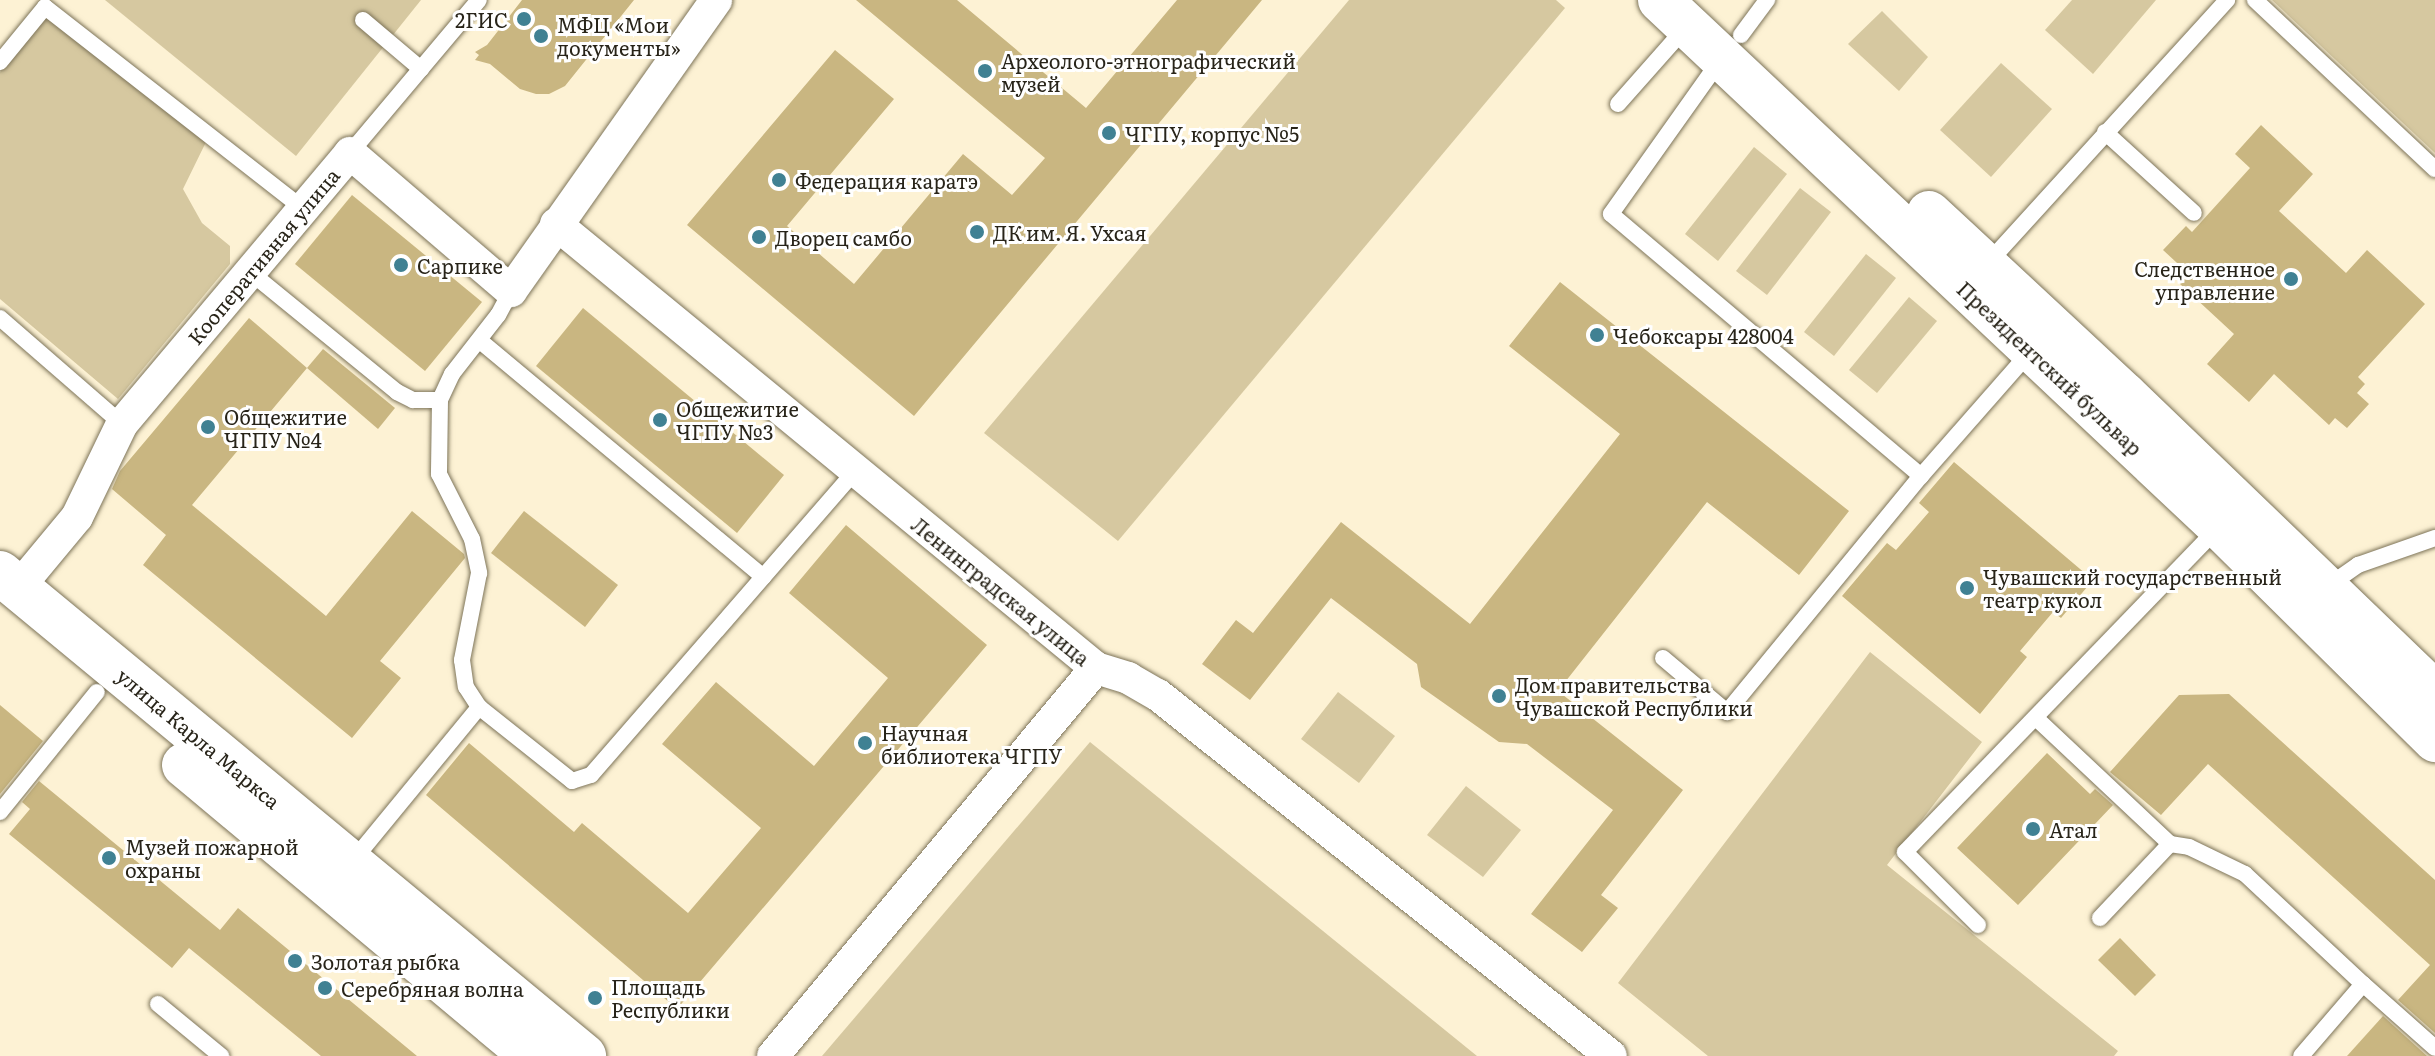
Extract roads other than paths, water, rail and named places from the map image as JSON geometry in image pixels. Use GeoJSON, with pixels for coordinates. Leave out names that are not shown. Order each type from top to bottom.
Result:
{"type":"FeatureCollection","features":[{"type":"Feature","properties":{"kind":"main road","name":"Президентский бульвар"},"geometry":{"type":"LineString","coordinates":[[1683,8],[1731,47],[2230,516],[2314,598],[2435,740]]}},
{"type":"Feature","properties":{"kind":"main road","name":"Президентский бульвар"},"geometry":{"type":"LineString","coordinates":[[1975,277],[2032,350],[2230,516]]}},
{"type":"Feature","properties":{"kind":"main road","name":"улица Карла Маркса"},"geometry":{"type":"LineString","coordinates":[[4,596],[97,692],[532,1056]]}},
{"type":"Feature","properties":{"kind":"main road","name":"улица Карла Маркса"},"geometry":{"type":"LineString","coordinates":[[4,596],[351,864],[584,1056]]}},
{"type":"Feature","properties":{"kind":"main road","name":"Президентский бульвар"},"geometry":{"type":"LineString","coordinates":[[2314,598],[2435,693]]}},
{"type":"Feature","properties":{"kind":"street"},"geometry":{"type":"LineString","coordinates":[[511,291],[716,0]]}},
{"type":"Feature","properties":{"kind":"street","name":"Кооперативная улица"},"geometry":{"type":"LineString","coordinates":[[4,596],[77,517],[122,424],[350,153],[511,291]]}},
{"type":"Feature","properties":{"kind":"street","name":"Ленинградская улица"},"geometry":{"type":"LineString","coordinates":[[556,224],[1096,668],[1128,678],[1158,695],[1611,1056]]}},
{"type":"Feature","properties":{"kind":"street"},"geometry":{"type":"LineString","coordinates":[[773,1056],[1096,668]]}},
{"type":"Feature","properties":{"kind":"lane"},"geometry":{"type":"LineString","coordinates":[[350,153],[479,0]]}},
{"type":"Feature","properties":{"kind":"lane"},"geometry":{"type":"LineString","coordinates":[[1767,0],[1611,214],[1921,476]]}},
{"type":"Feature","properties":{"kind":"lane"},"geometry":{"type":"LineString","coordinates":[[1975,277],[2227,0]]}},
{"type":"Feature","properties":{"kind":"lane"},"geometry":{"type":"LineString","coordinates":[[2255,0],[2435,169]]}},
{"type":"Feature","properties":{"kind":"lane"},"geometry":{"type":"LineString","coordinates":[[0,62],[45,7],[304,209]]}},
{"type":"Feature","properties":{"kind":"lane"},"geometry":{"type":"LineString","coordinates":[[1618,104],[1683,8]]}},
{"type":"Feature","properties":{"kind":"lane"},"geometry":{"type":"LineString","coordinates":[[363,20],[421,69]]}},
{"type":"Feature","properties":{"kind":"lane"},"geometry":{"type":"LineString","coordinates":[[2105,132],[2194,213]]}},
{"type":"Feature","properties":{"kind":"lane"},"geometry":{"type":"LineString","coordinates":[[250,272],[397,392],[413,400],[440,400]]}},
{"type":"Feature","properties":{"kind":"lane"},"geometry":{"type":"LineString","coordinates":[[511,291],[452,374],[440,400],[439,474],[472,539],[479,573],[462,660],[466,687],[479,707],[572,781],[591,775],[855,471]]}},
{"type":"Feature","properties":{"kind":"lane"},"geometry":{"type":"LineString","coordinates":[[0,318],[122,424]]}},
{"type":"Feature","properties":{"kind":"lane"},"geometry":{"type":"LineString","coordinates":[[479,340],[763,577]]}},
{"type":"Feature","properties":{"kind":"lane"},"geometry":{"type":"LineString","coordinates":[[1663,658],[1727,712],[1921,476],[2032,350]]}},
{"type":"Feature","properties":{"kind":"lane"},"geometry":{"type":"LineString","coordinates":[[1978,925],[1905,852],[2037,719],[2230,516]]}},
{"type":"Feature","properties":{"kind":"lane"},"geometry":{"type":"LineString","coordinates":[[2314,598],[2358,565],[2435,538]]}},
{"type":"Feature","properties":{"kind":"lane"},"geometry":{"type":"LineString","coordinates":[[0,812],[97,692]]}},
{"type":"Feature","properties":{"kind":"lane"},"geometry":{"type":"LineString","coordinates":[[351,864],[479,707]]}},
{"type":"Feature","properties":{"kind":"lane"},"geometry":{"type":"LineString","coordinates":[[2037,719],[2170,844],[2189,847],[2245,874],[2435,1048]]}},
{"type":"Feature","properties":{"kind":"lane"},"geometry":{"type":"LineString","coordinates":[[2100,918],[2170,844]]}},
{"type":"Feature","properties":{"kind":"lane"},"geometry":{"type":"LineString","coordinates":[[2301,1056],[2363,984]]}},
{"type":"Feature","properties":{"kind":"lane"},"geometry":{"type":"LineString","coordinates":[[158,1004],[221,1056]]}},
{"type":"Feature","properties":{"kind":"place","name":"2ГИС"},"geometry":{"type":"Point","coordinates":[524,19]}},
{"type":"Feature","properties":{"kind":"place","name":"МФЦ «Мои документы»"},"geometry":{"type":"Point","coordinates":[541,36]}},
{"type":"Feature","properties":{"kind":"place","name":"Археолого-этнографический музей"},"geometry":{"type":"Point","coordinates":[985,71]}},
{"type":"Feature","properties":{"kind":"place","name":"ЧГПУ, корпус №5"},"geometry":{"type":"Point","coordinates":[1109,133]}},
{"type":"Feature","properties":{"kind":"place","name":"Федерация каратэ"},"geometry":{"type":"Point","coordinates":[779,180]}},
{"type":"Feature","properties":{"kind":"place","name":"ДК им. Я. Ухсая"},"geometry":{"type":"Point","coordinates":[977,232]}},
{"type":"Feature","properties":{"kind":"place","name":"Дворец самбо"},"geometry":{"type":"Point","coordinates":[759,237]}},
{"type":"Feature","properties":{"kind":"place","name":"Сарпике"},"geometry":{"type":"Point","coordinates":[401,265]}},
{"type":"Feature","properties":{"kind":"place","name":"Следственное управление"},"geometry":{"type":"Point","coordinates":[2291,279]}},
{"type":"Feature","properties":{"kind":"place","name":"Чебоксары 428004"},"geometry":{"type":"Point","coordinates":[1597,335]}},
{"type":"Feature","properties":{"kind":"place","name":"Общежитие ЧГПУ №3"},"geometry":{"type":"Point","coordinates":[660,420]}},
{"type":"Feature","properties":{"kind":"place","name":"Общежитие ЧГПУ №4"},"geometry":{"type":"Point","coordinates":[208,427]}},
{"type":"Feature","properties":{"kind":"place","name":"Чувашский государственный театр кукол"},"geometry":{"type":"Point","coordinates":[1967,588]}},
{"type":"Feature","properties":{"kind":"place","name":"Дом правительства Чувашской Республики"},"geometry":{"type":"Point","coordinates":[1499,696]}},
{"type":"Feature","properties":{"kind":"place","name":"Научная библиотека ЧГПУ"},"geometry":{"type":"Point","coordinates":[865,743]}},
{"type":"Feature","properties":{"kind":"place","name":"Атал"},"geometry":{"type":"Point","coordinates":[2033,829]}},
{"type":"Feature","properties":{"kind":"place","name":"Музей пожарной охраны"},"geometry":{"type":"Point","coordinates":[109,858]}},
{"type":"Feature","properties":{"kind":"place","name":"Золотая рыбка"},"geometry":{"type":"Point","coordinates":[295,961]}},
{"type":"Feature","properties":{"kind":"place","name":"Серебряная волна"},"geometry":{"type":"Point","coordinates":[325,988]}},
{"type":"Feature","properties":{"kind":"place","name":"Площадь Республики"},"geometry":{"type":"Point","coordinates":[595,998]}}]}
